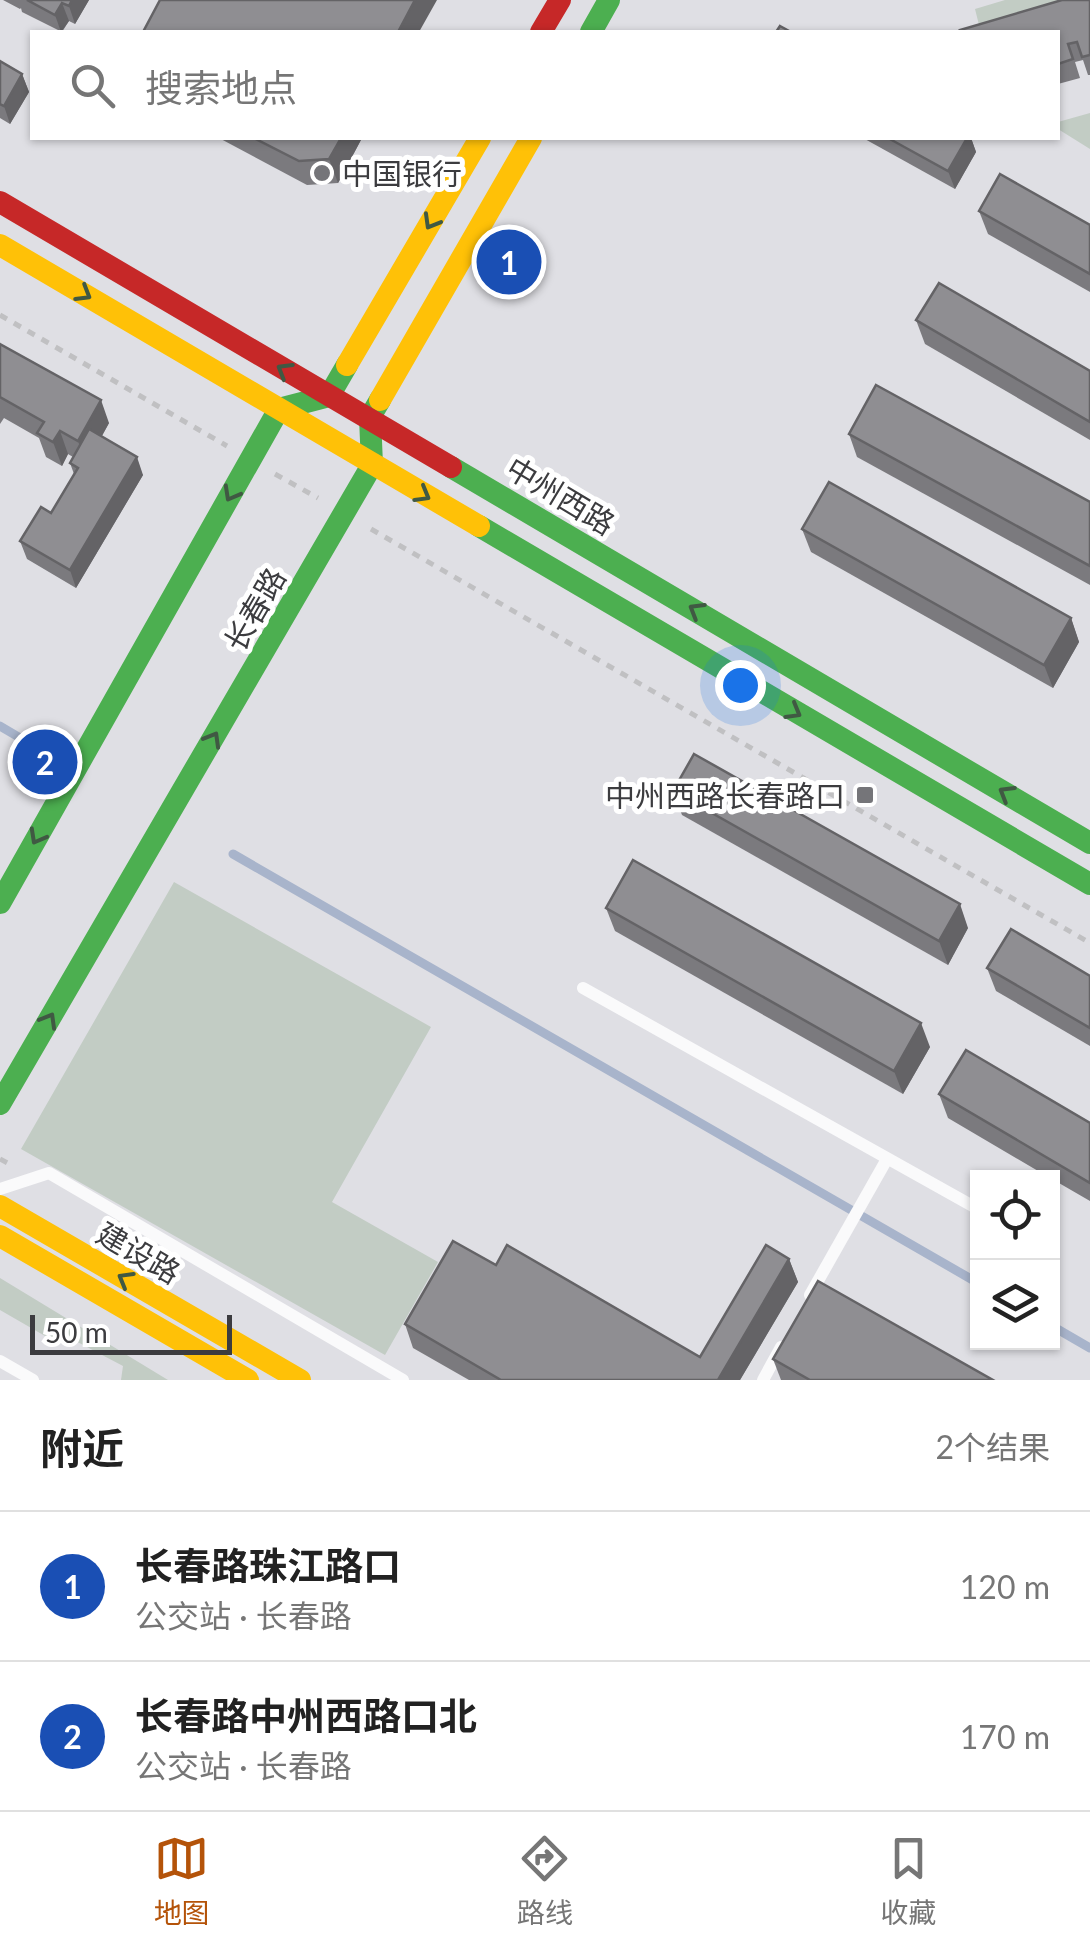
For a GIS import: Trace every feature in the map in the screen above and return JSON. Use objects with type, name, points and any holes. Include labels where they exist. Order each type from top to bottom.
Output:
[{"type":"main road","points":[[542,30],[560,0]]},
{"type":"main road","points":[[592,30],[609,0]]},
{"type":"main road","points":[[0,903],[279,409],[329,396],[479,140]]},
{"type":"main road","points":[[372,466],[370,417],[531,140]]},
{"type":"main road","name":"中州西路","points":[[0,202],[1090,842]]},
{"type":"main road","points":[[0,245],[1090,884]]},
{"type":"main road","name":"长春路","points":[[0,1104],[372,466]]},
{"type":"main road","name":"建设路","points":[[0,1206],[300,1380]]},
{"type":"main road","name":"建设路","points":[[0,1236],[248,1380]]},
{"type":"lane","points":[[583,988],[970,1205]]},
{"type":"lane","points":[[807,1302],[887,1158]]},
{"type":"lane","points":[[0,1188],[50,1173],[382,1375],[403,1380]]},
{"type":"lane","points":[[763,1380],[789,1333]]},
{"type":"lane","points":[[0,1361],[33,1380]]},
{"type":"path","points":[[0,315],[1090,943]]},
{"type":"shaded area","points":[[1005,0],[1080,0],[980,29],[975,9]]},
{"type":"shaded area","points":[[1090,113],[1090,149],[1060,130],[1060,121]]},
{"type":"shaded area","points":[[174,882],[431,1027],[332,1202],[438,1262],[385,1355],[21,1149]]},
{"type":"shaded area","points":[[0,1278],[168,1380],[121,1380],[123,1366],[68,1337],[52,1340],[0,1310]]},
{"type":"building","points":[[27,0],[72,0],[69,6],[62,3],[55,15]]},
{"type":"building","points":[[160,0],[415,0],[399,30],[144,30]]},
{"type":"building","points":[[1062,0],[1090,0],[1090,55],[1082,57],[1077,42],[1068,44],[1073,59],[1060,63],[1060,30],[960,30]]},
{"type":"building","points":[[0,61],[22,74],[4,106],[0,104]]},
{"type":"building","points":[[258,140],[340,140],[329,159],[299,161]]},
{"type":"building","points":[[892,140],[966,140],[948,171]]},
{"type":"building","points":[[1000,174],[1090,225],[1090,274],[979,211]]},
{"type":"building","points":[[939,283],[1090,371],[1090,422],[916,320]]},
{"type":"building","points":[[0,344],[101,400],[78,441],[60,431],[53,442],[37,433],[44,422],[0,397]]},
{"type":"building","points":[[876,385],[1090,502],[1090,566],[849,434]]},
{"type":"building","points":[[89,429],[137,457],[70,570],[20,541],[41,507],[51,513],[78,468],[70,463]]},
{"type":"building","points":[[829,482],[1071,618],[1044,665],[802,529]]},
{"type":"building","points":[[694,754],[960,904],[939,941],[673,791]]},
{"type":"building","points":[[633,860],[921,1023],[894,1071],[606,908]]},
{"type":"building","points":[[1011,929],[1090,976],[1090,1028],[987,968]]},
{"type":"building","points":[[966,1050],[1090,1123],[1090,1183],[939,1094]]},
{"type":"building","points":[[453,1241],[496,1265],[507,1245],[700,1357],[766,1245],[789,1259],[718,1380],[501,1380],[405,1324]]},
{"type":"building","points":[[818,1281],[993,1380],[810,1380],[773,1359]]},
{"type":"waterway","points":[[0,726],[22,739]]},
{"type":"waterway","points":[[233,854],[970,1278]]},
{"type":"waterway","points":[[1060,1331],[1090,1348]]},
{"type":"traffic: fast","points":[[592,30],[609,0]]},
{"type":"traffic: fast","points":[[0,903],[279,409],[329,396],[347,365]]},
{"type":"traffic: fast","points":[[0,1104],[372,465],[370,417],[380,400]]},
{"type":"traffic: fast","points":[[451,467],[1090,843]]},
{"type":"traffic: fast","points":[[479,526],[1090,884]]},
{"type":"traffic: slow","points":[[347,365],[479,140]]},
{"type":"traffic: slow","points":[[380,400],[530,140]]},
{"type":"traffic: slow","points":[[0,245],[479,526]]},
{"type":"traffic: slow","points":[[0,1206],[300,1380]]},
{"type":"traffic: slow","points":[[0,1236],[248,1380]]},
{"type":"traffic: jam","points":[[542,30],[560,0]]},
{"type":"traffic: jam","points":[[0,202],[451,467]]},
{"type":"place","name":"中国银行","points":[[322,173]]},
{"type":"place","name":"长春路珠江路口","points":[[509,262]]},
{"type":"place","name":"长春路中州西路口北","points":[[45,762]]},
{"type":"place","name":"中州西路长春路口","points":[[865,795]]}]
